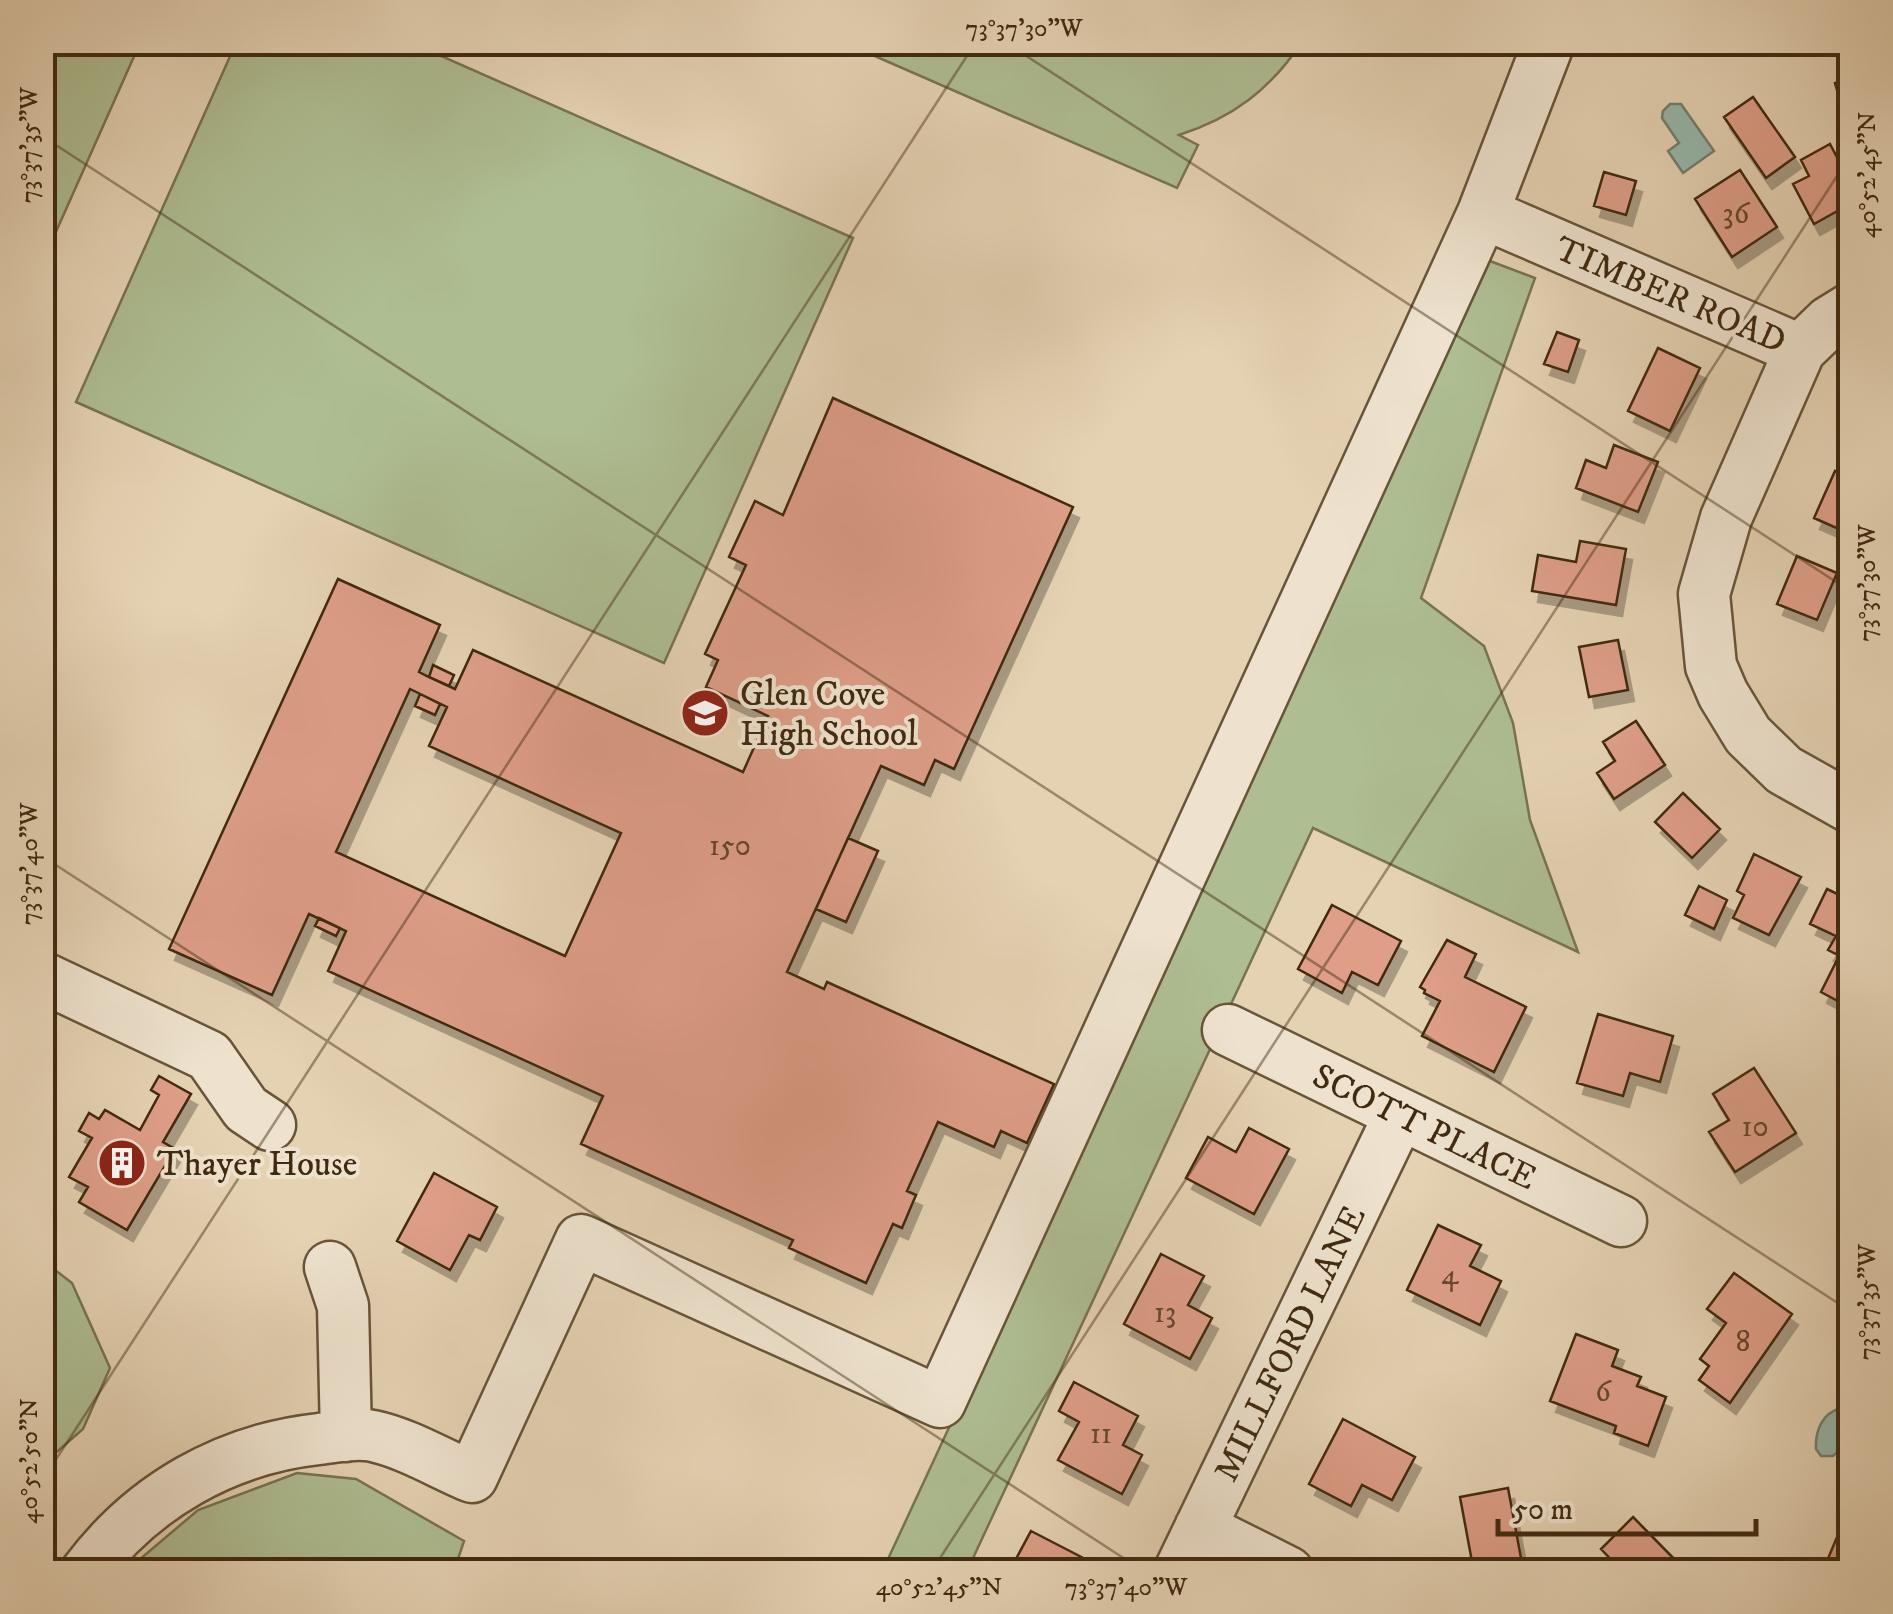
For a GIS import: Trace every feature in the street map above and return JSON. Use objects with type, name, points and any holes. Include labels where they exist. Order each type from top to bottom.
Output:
[{"type":"street","points":[[86,1572],[112,1539],[151,1505],[241,1454],[276,1445],[374,1436],[472,1477],[581,1240],[940,1402],[1484,213],[1548,42]]},
{"type":"street","name":"TIMBER ROAD","points":[[1484,213],[1800,350],[1829,322],[1850,309]]},
{"type":"street","points":[[1800,350],[1726,518],[1704,594],[1712,666],[1723,694],[1748,735],[1784,770],[1850,808]]},
{"type":"street","points":[[43,977],[209,1056],[246,1109],[270,1125]]},
{"type":"street","name":"SCOTT PLACE","points":[[1228,1030],[1621,1222]]},
{"type":"street","name":"MILLFORD LANE","points":[[1189,1550],[1400,1114]]},
{"type":"street","points":[[330,1267],[343,1306],[346,1436]]},
{"type":"street","points":[[1189,1550],[1288,1572]]},
{"type":"shaded area","points":[[42,43],[140,43],[43,261]]},
{"type":"shaded area","points":[[236,43],[412,43],[853,238],[664,663],[76,402]]},
{"type":"shaded area","points":[[845,43],[1301,43],[1276,75],[1248,100],[1216,120],[1179,135],[1198,145],[1177,188]]},
{"type":"shaded area","points":[[1670,104],[1681,104],[1714,151],[1683,173],[1668,151],[1679,143],[1662,118]]},
{"type":"shaded area","points":[[1490,261],[1535,278],[1421,598],[1484,646],[1513,723],[1530,820],[1578,952],[1313,828],[967,1571],[882,1572]]},
{"type":"shaded area","points":[[42,1260],[72,1283],[110,1368],[83,1429],[43,1464]]},
{"type":"shaded area","points":[[1841,1408],[1849,1411],[1850,1416],[1843,1442],[1833,1456],[1821,1456],[1816,1449],[1818,1429],[1824,1418]]},
{"type":"shaded area","points":[[297,1473],[356,1479],[464,1541],[454,1571],[126,1571],[198,1510]]},
{"type":"building","points":[[1850,78],[1850,116],[1845,118],[1835,83]]},
{"type":"building","points":[[1753,97],[1795,157],[1766,178],[1724,117]]},
{"type":"building","points":[[1830,144],[1850,182],[1850,204],[1814,224],[1793,184],[1809,176],[1801,160]]},
{"type":"building","points":[[1740,170],[1777,227],[1732,257],[1695,199]]},
{"type":"building","points":[[1604,172],[1636,181],[1626,215],[1594,206]]},
{"type":"building","points":[[1557,332],[1579,340],[1568,372],[1544,364]]},
{"type":"building","points":[[1658,348],[1700,368],[1670,431],[1628,411]]},
{"type":"building","points":[[833,398],[1073,507],[954,769],[935,760],[924,785],[881,766],[787,972],[824,989],[827,982],[1054,1084],[1027,1143],[1001,1131],[994,1147],[938,1122],[907,1191],[916,1195],[902,1228],[893,1224],[866,1283],[789,1248],[793,1240],[581,1144],[603,1096],[328,971],[346,931],[309,914],[272,995],[169,949],[338,579],[440,625],[419,672],[429,677],[455,689],[473,650],[743,772],[768,716],[706,687],[718,660],[705,654],[746,565],[729,557],[755,501],[783,515]],"holes":[[[410,689],[447,707],[429,746],[621,833],[565,956],[336,852]]]},
{"type":"building","points":[[1614,445],[1658,462],[1638,512],[1576,488],[1586,460],[1606,468]]},
{"type":"building","points":[[1835,471],[1850,478],[1850,534],[1814,518]]},
{"type":"building","points":[[1580,541],[1626,549],[1616,605],[1532,591],[1538,555],[1576,562]]},
{"type":"building","points":[[1797,556],[1837,573],[1817,620],[1777,604]]},
{"type":"building","points":[[1618,640],[1628,690],[1589,697],[1579,647]]},
{"type":"building","points":[[433,665],[454,675],[449,686],[429,677]]},
{"type":"building","points":[[420,694],[440,704],[435,715],[415,706]]},
{"type":"building","points":[[1636,721],[1665,765],[1614,799],[1597,773],[1615,761],[1603,742]]},
{"type":"building","points":[[1683,793],[1720,829],[1692,858],[1655,822]]},
{"type":"building","points":[[848,838],[878,851],[846,922],[816,909]]},
{"type":"building","points":[[1754,854],[1801,877],[1769,935],[1733,918],[1744,895],[1737,891]]},
{"type":"building","points":[[1699,886],[1727,900],[1714,929],[1685,915]]},
{"type":"building","points":[[1827,889],[1850,900],[1850,961],[1828,950],[1836,936],[1810,924]]},
{"type":"building","points":[[1332,905],[1401,941],[1378,985],[1352,972],[1342,993],[1298,969]]},
{"type":"building","points":[[319,918],[340,928],[336,936],[315,926]]},
{"type":"building","points":[[1447,940],[1476,954],[1465,977],[1526,1007],[1494,1072],[1422,1036],[1440,1001],[1420,987]]},
{"type":"building","points":[[1837,960],[1850,967],[1849,1007],[1821,992]]},
{"type":"building","points":[[1598,1014],[1673,1036],[1660,1082],[1630,1073],[1623,1096],[1577,1083]]},
{"type":"building","points":[[1754,1068],[1796,1133],[1735,1172],[1709,1132],[1729,1120],[1713,1094]]},
{"type":"building","name":"Thayer House","points":[[159,1076],[191,1094],[163,1142],[175,1149],[127,1230],[79,1202],[88,1187],[69,1177],[92,1138],[79,1131],[89,1113],[99,1119],[105,1110],[140,1130],[159,1095],[151,1090]]},
{"type":"building","points":[[1249,1128],[1289,1149],[1254,1214],[1186,1178],[1208,1137],[1236,1152]]},
{"type":"building","points":[[434,1173],[497,1207],[480,1240],[469,1235],[450,1270],[397,1241]]},
{"type":"building","points":[[1438,1225],[1481,1245],[1470,1266],[1501,1281],[1480,1325],[1407,1290]]},
{"type":"building","points":[[1161,1254],[1204,1276],[1188,1305],[1212,1318],[1190,1359],[1124,1324]]},
{"type":"building","points":[[1734,1273],[1792,1314],[1730,1403],[1699,1380],[1709,1366],[1700,1359],[1726,1323],[1707,1309]]},
{"type":"building","points":[[1576,1334],[1618,1350],[1612,1366],[1641,1377],[1637,1386],[1666,1397],[1648,1446],[1614,1433],[1616,1426],[1550,1401]]},
{"type":"building","points":[[1074,1382],[1138,1416],[1123,1445],[1142,1455],[1122,1494],[1058,1460],[1079,1422],[1059,1411]]},
{"type":"building","points":[[1343,1419],[1415,1457],[1392,1500],[1362,1485],[1351,1506],[1309,1484]]},
{"type":"building","points":[[1508,1488],[1521,1558],[1473,1567],[1460,1497]]},
{"type":"building","points":[[1850,1506],[1850,1570],[1827,1561]]},
{"type":"building","points":[[1633,1517],[1685,1572],[1619,1572],[1601,1549]]},
{"type":"building","points":[[1031,1531],[1091,1562],[1086,1572],[1009,1572]]},
{"type":"place","name":"Glen Cove High School","points":[[705,713]]},
{"type":"place","name":"Thayer House","points":[[122,1163]]}]
